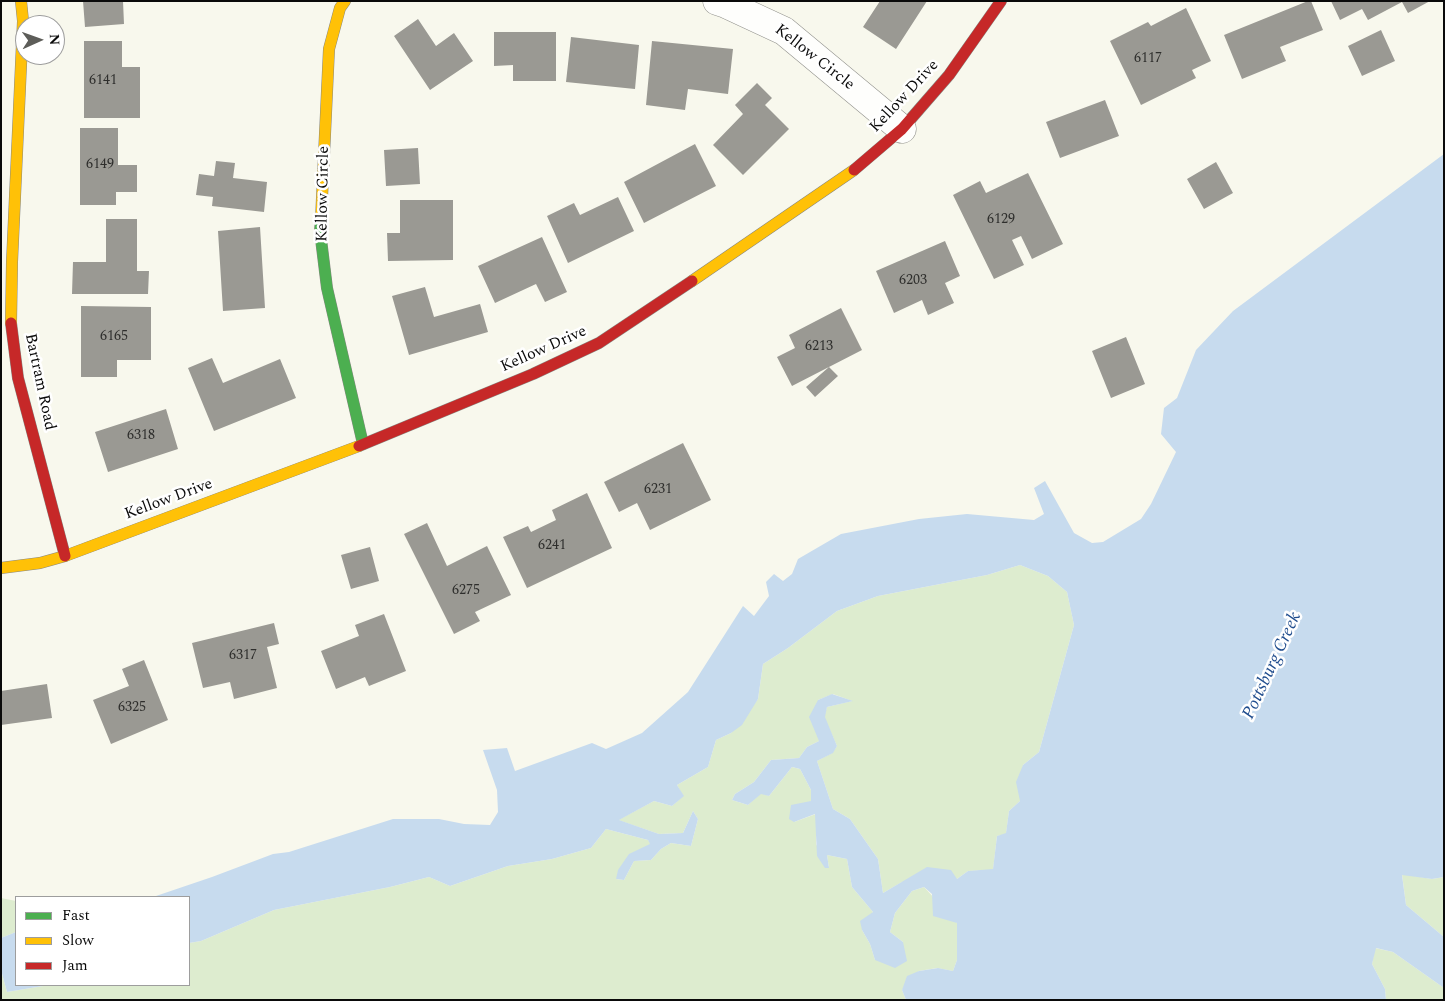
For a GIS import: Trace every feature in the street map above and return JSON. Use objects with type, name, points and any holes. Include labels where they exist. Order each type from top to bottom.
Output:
[{"type":"street","name":"Bartram Road","points":[[22,1],[23,20],[12,262],[11,326],[18,378],[65,556]]},
{"type":"street","name":"Kellow Circle","points":[[345,1],[340,8],[329,49],[320,232],[327,288],[363,444]]},
{"type":"street","name":"Kellow Circle","points":[[717,1],[784,31],[902,129]]},
{"type":"street","name":"Kellow Drive","points":[[1,568],[40,563],[65,556],[363,444],[533,374],[598,343],[850,174],[902,129],[949,75],[1001,1]]},
{"type":"green space","points":[[1020,565],[1048,576],[1067,592],[1074,625],[1039,752],[1023,765],[1020,801],[1009,811],[1006,834],[997,836],[993,870],[968,871],[957,879],[902,882],[883,893],[878,859],[850,819],[833,809],[817,761],[832,753],[837,746],[824,717],[827,707],[852,701],[833,694],[818,700],[819,741],[807,747],[799,758],[771,760],[754,782],[735,794],[732,800],[748,805],[761,793],[769,796],[792,767],[800,769],[811,790],[811,801],[794,822],[816,814],[816,844],[829,868],[827,855],[847,859],[852,887],[873,912],[862,930],[870,944],[875,960],[903,942],[890,932],[895,913],[912,891],[924,887],[957,923],[957,960],[953,971],[937,968],[919,971],[902,990],[906,1000],[1,1000],[1,970],[7,992],[43,986],[190,986],[190,943],[201,941],[274,910],[390,887],[429,877],[450,886],[508,866],[552,859],[591,848],[606,829],[648,840],[651,844],[634,861],[651,860],[661,849],[671,843],[691,846],[698,819],[693,811],[683,833],[659,834],[618,820],[654,801],[672,806],[683,796],[677,785],[708,767],[716,740],[731,733],[758,699],[763,664],[788,648],[837,611],[878,596],[987,575]],"holes":[[[634,861],[624,880],[616,879]]]},
{"type":"green space","points":[[1402,874],[1432,879],[1444,877],[1444,937],[1406,905]]},
{"type":"green space","points":[[1,898],[15,901],[15,932],[1,938]]},
{"type":"green space","points":[[1375,948],[1393,952],[1444,988],[1444,1000],[1386,1000],[1385,989],[1372,964]]},
{"type":"water","name":"Pottsburg Creek","points":[[1444,154],[1444,877],[1432,879],[1402,875],[1406,905],[1444,937],[1444,988],[1393,952],[1376,948],[1372,964],[1385,989],[1386,1000],[906,1000],[902,990],[907,976],[919,971],[938,968],[953,971],[957,960],[957,923],[933,916],[932,894],[924,887],[912,891],[895,913],[890,932],[903,942],[907,961],[895,968],[875,960],[860,921],[873,912],[852,887],[847,859],[827,855],[829,868],[825,868],[817,856],[815,814],[794,822],[789,819],[791,805],[811,801],[811,790],[800,769],[792,767],[769,796],[761,794],[748,805],[732,800],[735,794],[754,782],[771,760],[799,758],[807,747],[819,741],[809,717],[818,700],[832,694],[853,701],[827,707],[825,717],[837,746],[833,753],[817,761],[833,809],[850,819],[878,859],[883,893],[927,867],[951,870],[957,879],[968,871],[993,869],[997,836],[1006,833],[1009,811],[1020,801],[1016,782],[1023,765],[1039,752],[1074,625],[1067,592],[1048,576],[1020,565],[987,575],[878,596],[837,611],[788,648],[763,664],[758,699],[742,725],[716,740],[708,767],[677,785],[684,796],[672,806],[654,801],[619,820],[659,834],[683,833],[693,811],[698,819],[691,846],[671,843],[661,849],[651,860],[634,861],[624,880],[616,879],[618,870],[629,854],[650,844],[648,840],[606,829],[591,848],[552,859],[508,866],[450,886],[429,877],[390,887],[274,910],[201,941],[190,943],[190,896],[156,896],[273,854],[289,852],[393,819],[439,819],[464,824],[490,825],[498,812],[497,790],[483,750],[507,748],[515,771],[592,743],[606,749],[642,733],[688,692],[743,606],[754,616],[769,596],[766,582],[774,574],[783,581],[792,574],[798,559],[841,534],[919,519],[967,514],[1034,520],[1044,514],[1034,488],[1045,481],[1074,533],[1092,543],[1103,542],[1141,519],[1151,504],[1176,452],[1161,434],[1164,408],[1177,398],[1196,350],[1233,311]]},
{"type":"water","points":[[15,932],[15,986],[43,986],[7,992],[1,970],[1,938]]},
{"type":"building","points":[[83,1],[123,1],[124,24],[85,27]]},
{"type":"building","points":[[880,1],[927,1],[896,49],[863,27]]},
{"type":"building","points":[[1311,1],[1323,30],[1280,47],[1286,61],[1242,79],[1224,35]]},
{"type":"building","points":[[1331,1],[1430,1],[1408,13],[1402,2],[1368,20],[1362,9],[1340,20]]},
{"type":"building","points":[[1186,8],[1211,61],[1192,70],[1196,78],[1141,105],[1110,41],[1148,22],[1151,26]]},
{"type":"building","points":[[418,19],[436,46],[454,33],[473,61],[430,90],[394,36]]},
{"type":"building","points":[[1381,30],[1395,61],[1362,76],[1348,46]]},
{"type":"building","points":[[494,32],[556,32],[556,81],[513,81],[513,65],[494,66]]},
{"type":"building","points":[[571,37],[639,45],[635,89],[566,82]]},
{"type":"building","points":[[84,41],[122,41],[122,67],[140,67],[140,118],[84,118]]},
{"type":"building","points":[[652,41],[733,49],[728,94],[688,89],[685,110],[646,105]]},
{"type":"building","points":[[757,83],[772,98],[765,105],[789,129],[743,175],[713,145],[743,114],[735,105]]},
{"type":"building","points":[[1105,100],[1119,136],[1060,158],[1046,122]]},
{"type":"building","points":[[80,128],[118,128],[118,165],[137,165],[137,192],[116,192],[116,205],[80,205]]},
{"type":"building","points":[[695,144],[716,186],[644,223],[624,182]]},
{"type":"building","points":[[418,148],[420,184],[386,186],[384,150]]},
{"type":"building","points":[[216,161],[235,163],[233,178],[267,182],[264,212],[212,206],[213,197],[196,195],[199,174],[214,176]]},
{"type":"building","points":[[1216,162],[1233,193],[1204,209],[1187,179]]},
{"type":"building","points":[[1028,173],[1063,244],[1032,259],[1021,236],[1012,240],[1024,265],[994,279],[953,195],[980,181],[986,193]]},
{"type":"building","points":[[618,197],[634,231],[568,263],[547,216],[574,203],[580,215]]},
{"type":"building","points":[[400,200],[453,200],[453,260],[388,261],[387,233],[400,233]]},
{"type":"building","points":[[106,219],[137,219],[137,271],[149,271],[148,294],[72,294],[73,262],[106,262]]},
{"type":"building","points":[[260,227],[265,308],[223,311],[218,231]]},
{"type":"building","points":[[542,237],[567,292],[545,302],[536,284],[495,303],[478,266]]},
{"type":"building","points":[[945,241],[960,276],[945,283],[954,303],[928,315],[922,300],[894,313],[876,271]]},
{"type":"building","points":[[425,287],[434,317],[480,304],[488,332],[409,355],[392,296]]},
{"type":"building","points":[[81,306],[151,307],[151,360],[117,360],[117,377],[81,377]]},
{"type":"building","points":[[841,308],[862,350],[792,386],[777,357],[795,348],[789,335]]},
{"type":"building","points":[[1126,337],[1145,384],[1111,398],[1092,351]]},
{"type":"building","points":[[212,358],[223,383],[280,359],[296,398],[214,431],[188,368]]},
{"type":"building","points":[[829,367],[838,376],[815,397],[806,387]]},
{"type":"building","points":[[166,409],[178,449],[108,472],[95,432]]},
{"type":"building","points":[[683,443],[711,500],[650,530],[637,503],[619,512],[604,482]]},
{"type":"building","points":[[587,493],[612,548],[527,588],[503,537],[528,526],[531,532],[556,520],[552,510]]},
{"type":"building","points":[[427,523],[447,566],[487,546],[511,595],[475,612],[480,621],[454,634],[404,534]]},
{"type":"building","points":[[370,547],[379,581],[351,589],[341,555]]},
{"type":"building","points":[[384,614],[406,671],[369,686],[365,677],[336,689],[321,651],[359,636],[355,625]]},
{"type":"building","points":[[274,623],[279,644],[267,647],[277,688],[234,699],[230,682],[203,688],[192,643]]},
{"type":"building","points":[[144,660],[168,720],[111,744],[93,700],[129,686],[122,669]]},
{"type":"building","points":[[47,684],[52,718],[1,725],[1,691]]},
{"type":"traffic: fast","points":[[321,219],[320,231],[327,288],[363,444]]},
{"type":"traffic: slow","points":[[11,323],[23,21],[21,1]]},
{"type":"traffic: slow","points":[[321,219],[329,49],[340,8],[345,1]]},
{"type":"traffic: slow","points":[[692,281],[854,170]]},
{"type":"traffic: slow","points":[[1,568],[40,563],[65,556],[359,446]]},
{"type":"traffic: jam","points":[[854,170],[902,129],[949,75],[1001,1]]},
{"type":"traffic: jam","points":[[359,446],[533,374],[599,343],[692,281]]},
{"type":"traffic: jam","points":[[11,323],[18,378],[65,556]]}]
